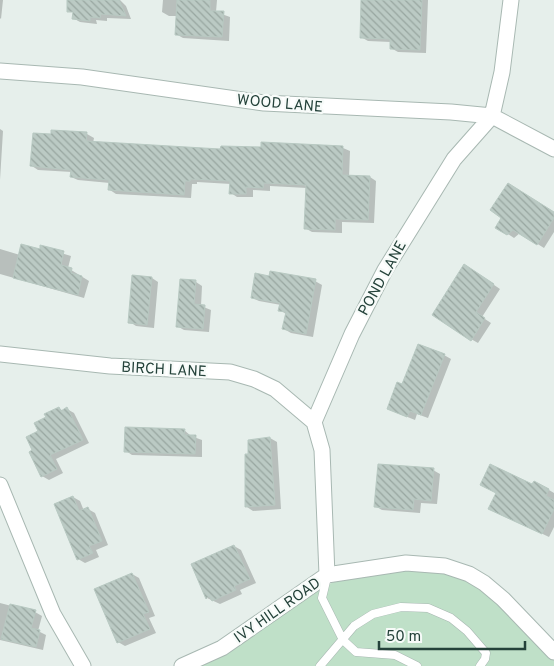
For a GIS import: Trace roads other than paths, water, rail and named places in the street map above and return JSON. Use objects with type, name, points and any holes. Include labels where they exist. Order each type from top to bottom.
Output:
[{"type":"street","name":"POND LANE","points":[[314,422],[352,334],[385,270],[454,159],[492,116],[502,72],[511,0]]},
{"type":"street","name":"WOOD LANE","points":[[0,71],[82,77],[264,104],[451,112],[492,116],[554,149]]},
{"type":"street","name":"BIRCH LANE","points":[[0,354],[110,366],[230,372],[254,379],[275,389],[314,422]]},
{"type":"street","points":[[314,422],[322,450],[327,575]]},
{"type":"street","points":[[0,485],[53,614],[83,666]]},
{"type":"street","name":"IVY HILL ROAD","points":[[182,666],[222,648],[327,575],[406,563],[446,566],[469,574],[503,599],[554,652]]},
{"type":"lane","points":[[327,575],[322,598],[343,640],[356,652],[395,655],[417,666]]},
{"type":"lane","points":[[320,666],[354,626],[373,614],[401,607],[428,608],[451,618],[467,631],[486,653],[485,659],[480,666]]}]
